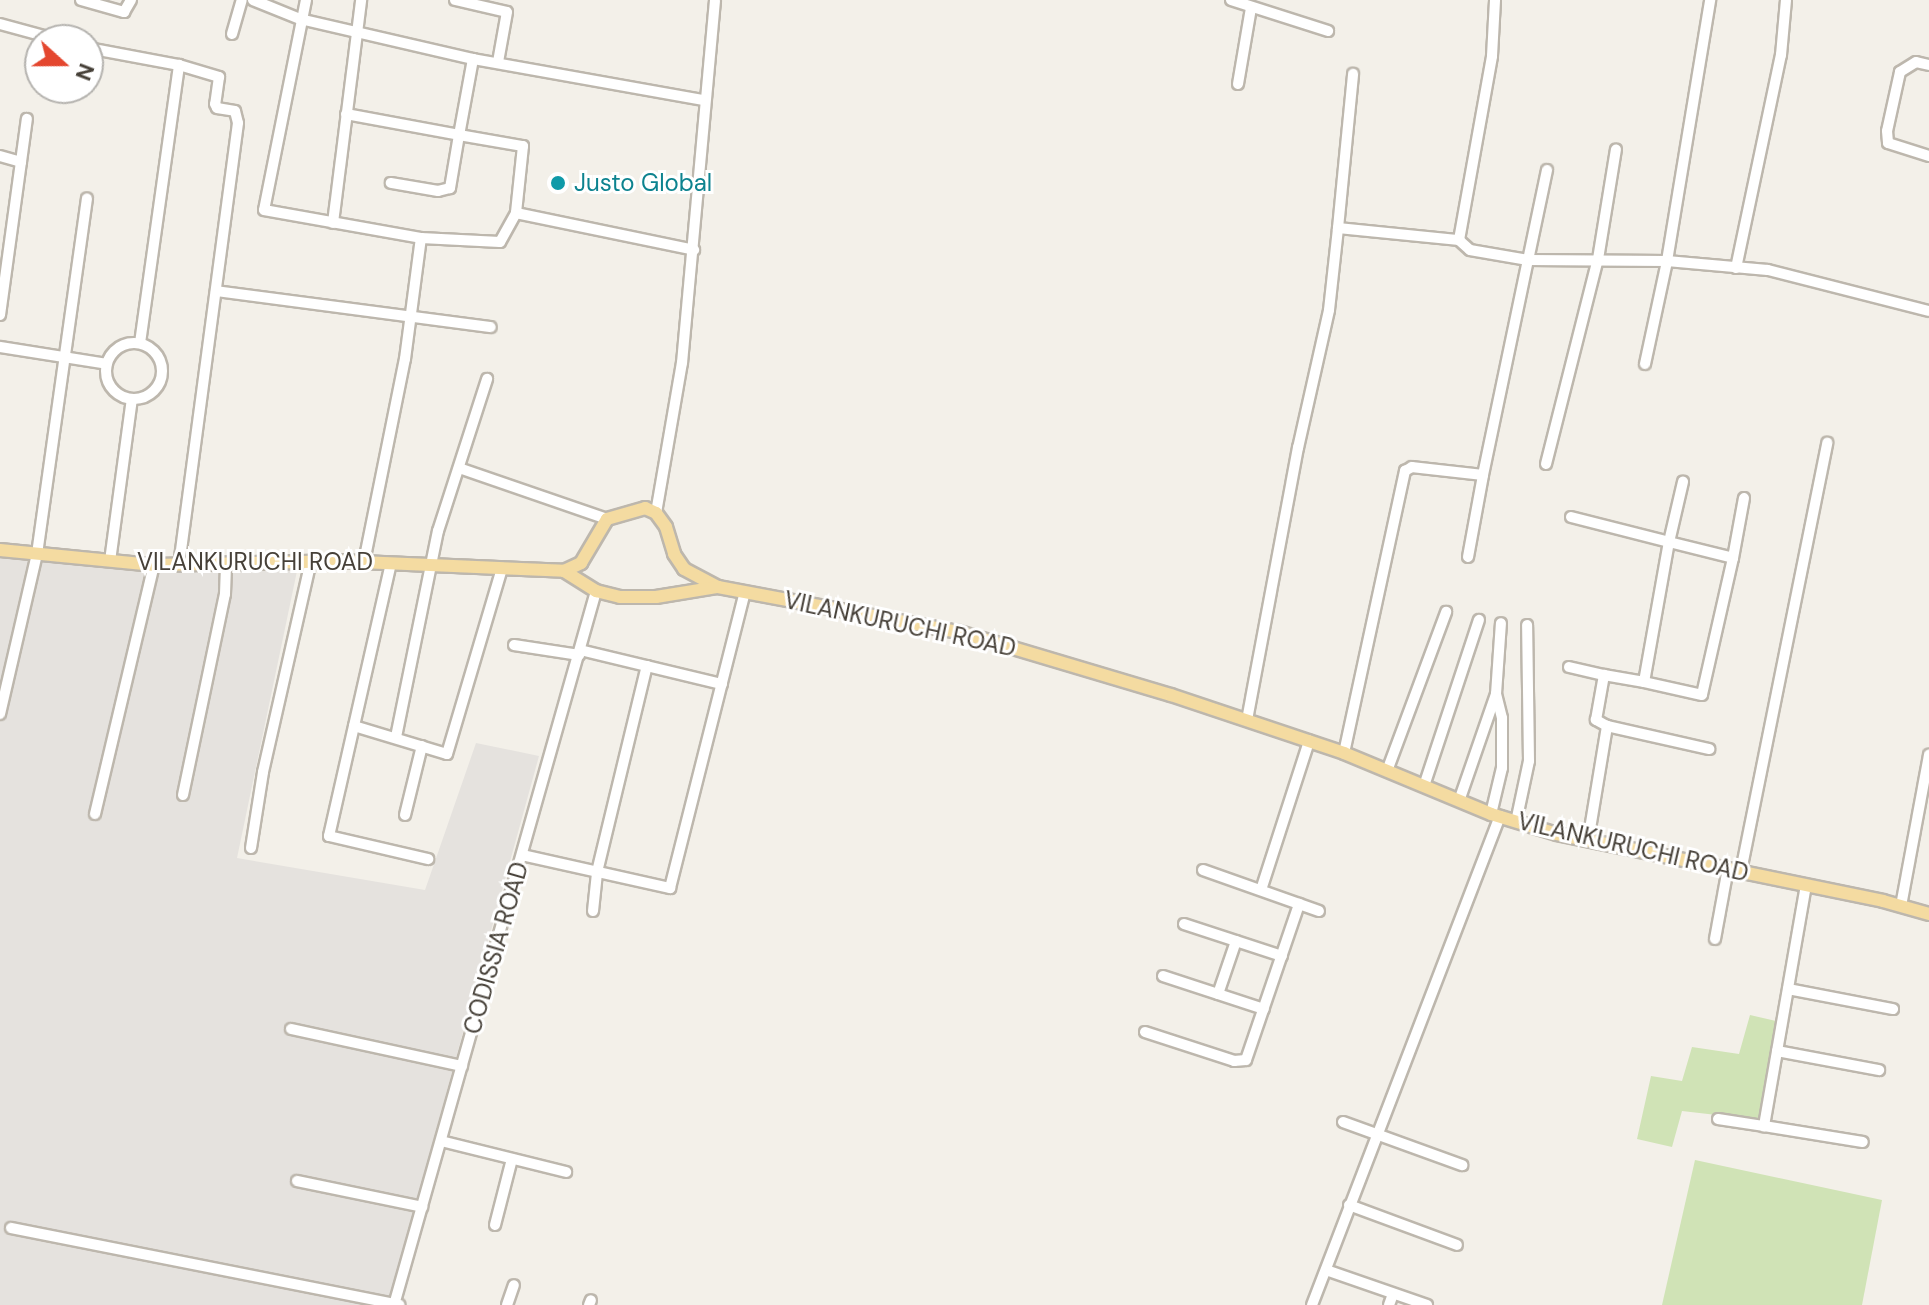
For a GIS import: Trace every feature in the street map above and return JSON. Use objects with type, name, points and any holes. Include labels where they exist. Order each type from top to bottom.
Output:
[{"type":"main road","points":[[564,571],[581,563],[607,519],[645,508],[656,513]]},
{"type":"main road","name":"VILANKURUCHI ROAD","points":[[656,513],[684,569],[718,587],[959,632],[1309,741],[1516,822],[1588,841],[1806,885],[1929,914]]},
{"type":"main road","name":"VILANKURUCHI ROAD","points":[[0,550],[154,565],[311,561],[564,571]]},
{"type":"main road","points":[[564,571],[596,591],[620,597],[656,597],[718,587]]},
{"type":"street","points":[[81,0],[124,12],[131,0]]},
{"type":"street","points":[[232,34],[242,0]]},
{"type":"street","points":[[253,0],[300,19],[473,59],[704,100]]},
{"type":"street","points":[[306,0],[264,210],[421,238],[500,242],[516,213],[523,146],[346,114]]},
{"type":"street","points":[[333,223],[361,0]]},
{"type":"street","points":[[455,0],[507,12],[498,62]]},
{"type":"street","points":[[656,513],[682,363],[715,0]]},
{"type":"street","points":[[1231,0],[1328,31]]},
{"type":"street","points":[[1459,240],[1492,56],[1495,0]]},
{"type":"street","points":[[1645,364],[1667,261],[1710,0]]},
{"type":"street","points":[[1736,268],[1781,55],[1786,0]]},
{"type":"street","points":[[1238,84],[1251,8]]},
{"type":"street","points":[[0,24],[24,31]]},
{"type":"street","points":[[104,51],[179,65],[219,77],[215,104],[238,115],[179,565]]},
{"type":"street","points":[[391,183],[438,191],[450,188],[473,59]]},
{"type":"street","points":[[1929,65],[1916,62],[1900,72],[1887,131],[1888,143],[1929,156]]},
{"type":"street","points":[[140,343],[179,65]]},
{"type":"street","points":[[1247,720],[1298,448],[1329,310],[1353,74]]},
{"type":"street","points":[[0,315],[27,119]]},
{"type":"street","points":[[1546,464],[1598,259],[1616,149]]},
{"type":"street","points":[[0,156],[21,162]]},
{"type":"street","points":[[1468,557],[1547,170]]},
{"type":"street","points":[[0,714],[37,554],[87,198]]},
{"type":"street","points":[[516,213],[694,250]]},
{"type":"street","points":[[1338,228],[1459,240],[1470,250],[1528,260],[1667,261],[1768,270],[1929,311]]},
{"type":"street","points":[[364,562],[411,317],[421,238]]},
{"type":"street","points":[[216,291],[491,327]]},
{"type":"street","points":[[140,343],[156,353],[162,370],[156,388],[150,394],[132,399],[122,396],[109,383],[107,364],[123,345],[140,343]]},
{"type":"street","points":[[0,347],[107,364]]},
{"type":"street","points":[[396,737],[430,566],[487,379]]},
{"type":"street","points":[[110,561],[132,399]]},
{"type":"street","points":[[1715,939],[1735,870],[1827,443]]},
{"type":"street","points":[[1344,753],[1405,471],[1412,467],[1483,475]]},
{"type":"street","points":[[459,468],[607,519]]},
{"type":"street","points":[[1644,682],[1683,482]]},
{"type":"street","points":[[1569,667],[1702,695],[1744,498]]},
{"type":"street","points":[[1571,517],[1733,558]]},
{"type":"street","points":[[251,848],[263,772],[311,561]]},
{"type":"street","points":[[183,795],[225,594],[226,563]]},
{"type":"street","points":[[391,563],[329,836],[428,859]]},
{"type":"street","points":[[95,814],[154,565]]},
{"type":"street","points":[[354,726],[447,754],[451,749],[502,568]]},
{"type":"street","name":"CODISSIA ROAD","points":[[396,1305],[596,591]]},
{"type":"street","points":[[522,855],[670,888],[745,592]]},
{"type":"street","points":[[1387,771],[1446,612]]},
{"type":"street","points":[[1424,786],[1479,620]]},
{"type":"street","points":[[1459,801],[1496,694],[1501,623]]},
{"type":"street","points":[[1516,822],[1529,761],[1527,625]]},
{"type":"street","points":[[514,645],[580,653],[722,684]]},
{"type":"street","points":[[593,911],[597,872],[647,666]]},
{"type":"street","points":[[1604,675],[1596,720],[1607,726],[1709,749]]},
{"type":"street","points":[[1312,1305],[1496,815],[1502,768],[1502,718],[1496,694]]},
{"type":"street","points":[[1588,841],[1607,726]]},
{"type":"street","points":[[1261,890],[1309,741]]},
{"type":"street","points":[[405,815],[422,746]]},
{"type":"street","points":[[1901,906],[1929,755]]},
{"type":"street","points":[[1203,870],[1319,911]]},
{"type":"street","points":[[1764,1126],[1806,885]]},
{"type":"street","points":[[1145,1032],[1241,1063],[1249,1055],[1299,904]]},
{"type":"street","points":[[1184,924],[1282,956]]},
{"type":"street","points":[[1218,994],[1236,941]]},
{"type":"street","points":[[1163,976],[1264,1009]]},
{"type":"street","points":[[1788,989],[1893,1009]]},
{"type":"street","points":[[291,1029],[462,1066]]},
{"type":"street","points":[[1777,1051],[1879,1070]]},
{"type":"street","points":[[1718,1119],[1863,1142]]},
{"type":"street","points":[[1343,1122],[1462,1165]]},
{"type":"street","points":[[441,1141],[566,1172]]},
{"type":"street","points":[[495,1225],[512,1159]]},
{"type":"street","points":[[297,1181],[422,1207]]},
{"type":"street","points":[[1349,1205],[1457,1245]]},
{"type":"street","points":[[11,1228],[396,1305]]},
{"type":"street","points":[[1326,1270],[1427,1305]]},
{"type":"street","points":[[507,1305],[514,1285]]},
{"type":"street","points":[[1389,1305],[1393,1294]]},
{"type":"shaded area","points":[[0,555],[137,570],[297,571],[237,858],[425,890],[476,743],[539,756],[388,1305],[0,1305]]},
{"type":"green space","points":[[1750,1015],[1776,1021],[1760,1120],[1682,1111],[1672,1147],[1637,1139],[1651,1076],[1682,1081],[1692,1047],[1739,1054]]},
{"type":"green space","points":[[1695,1160],[1882,1200],[1862,1305],[1662,1305]]},
{"type":"place","name":"Justo Global","points":[[558,183]]}]
